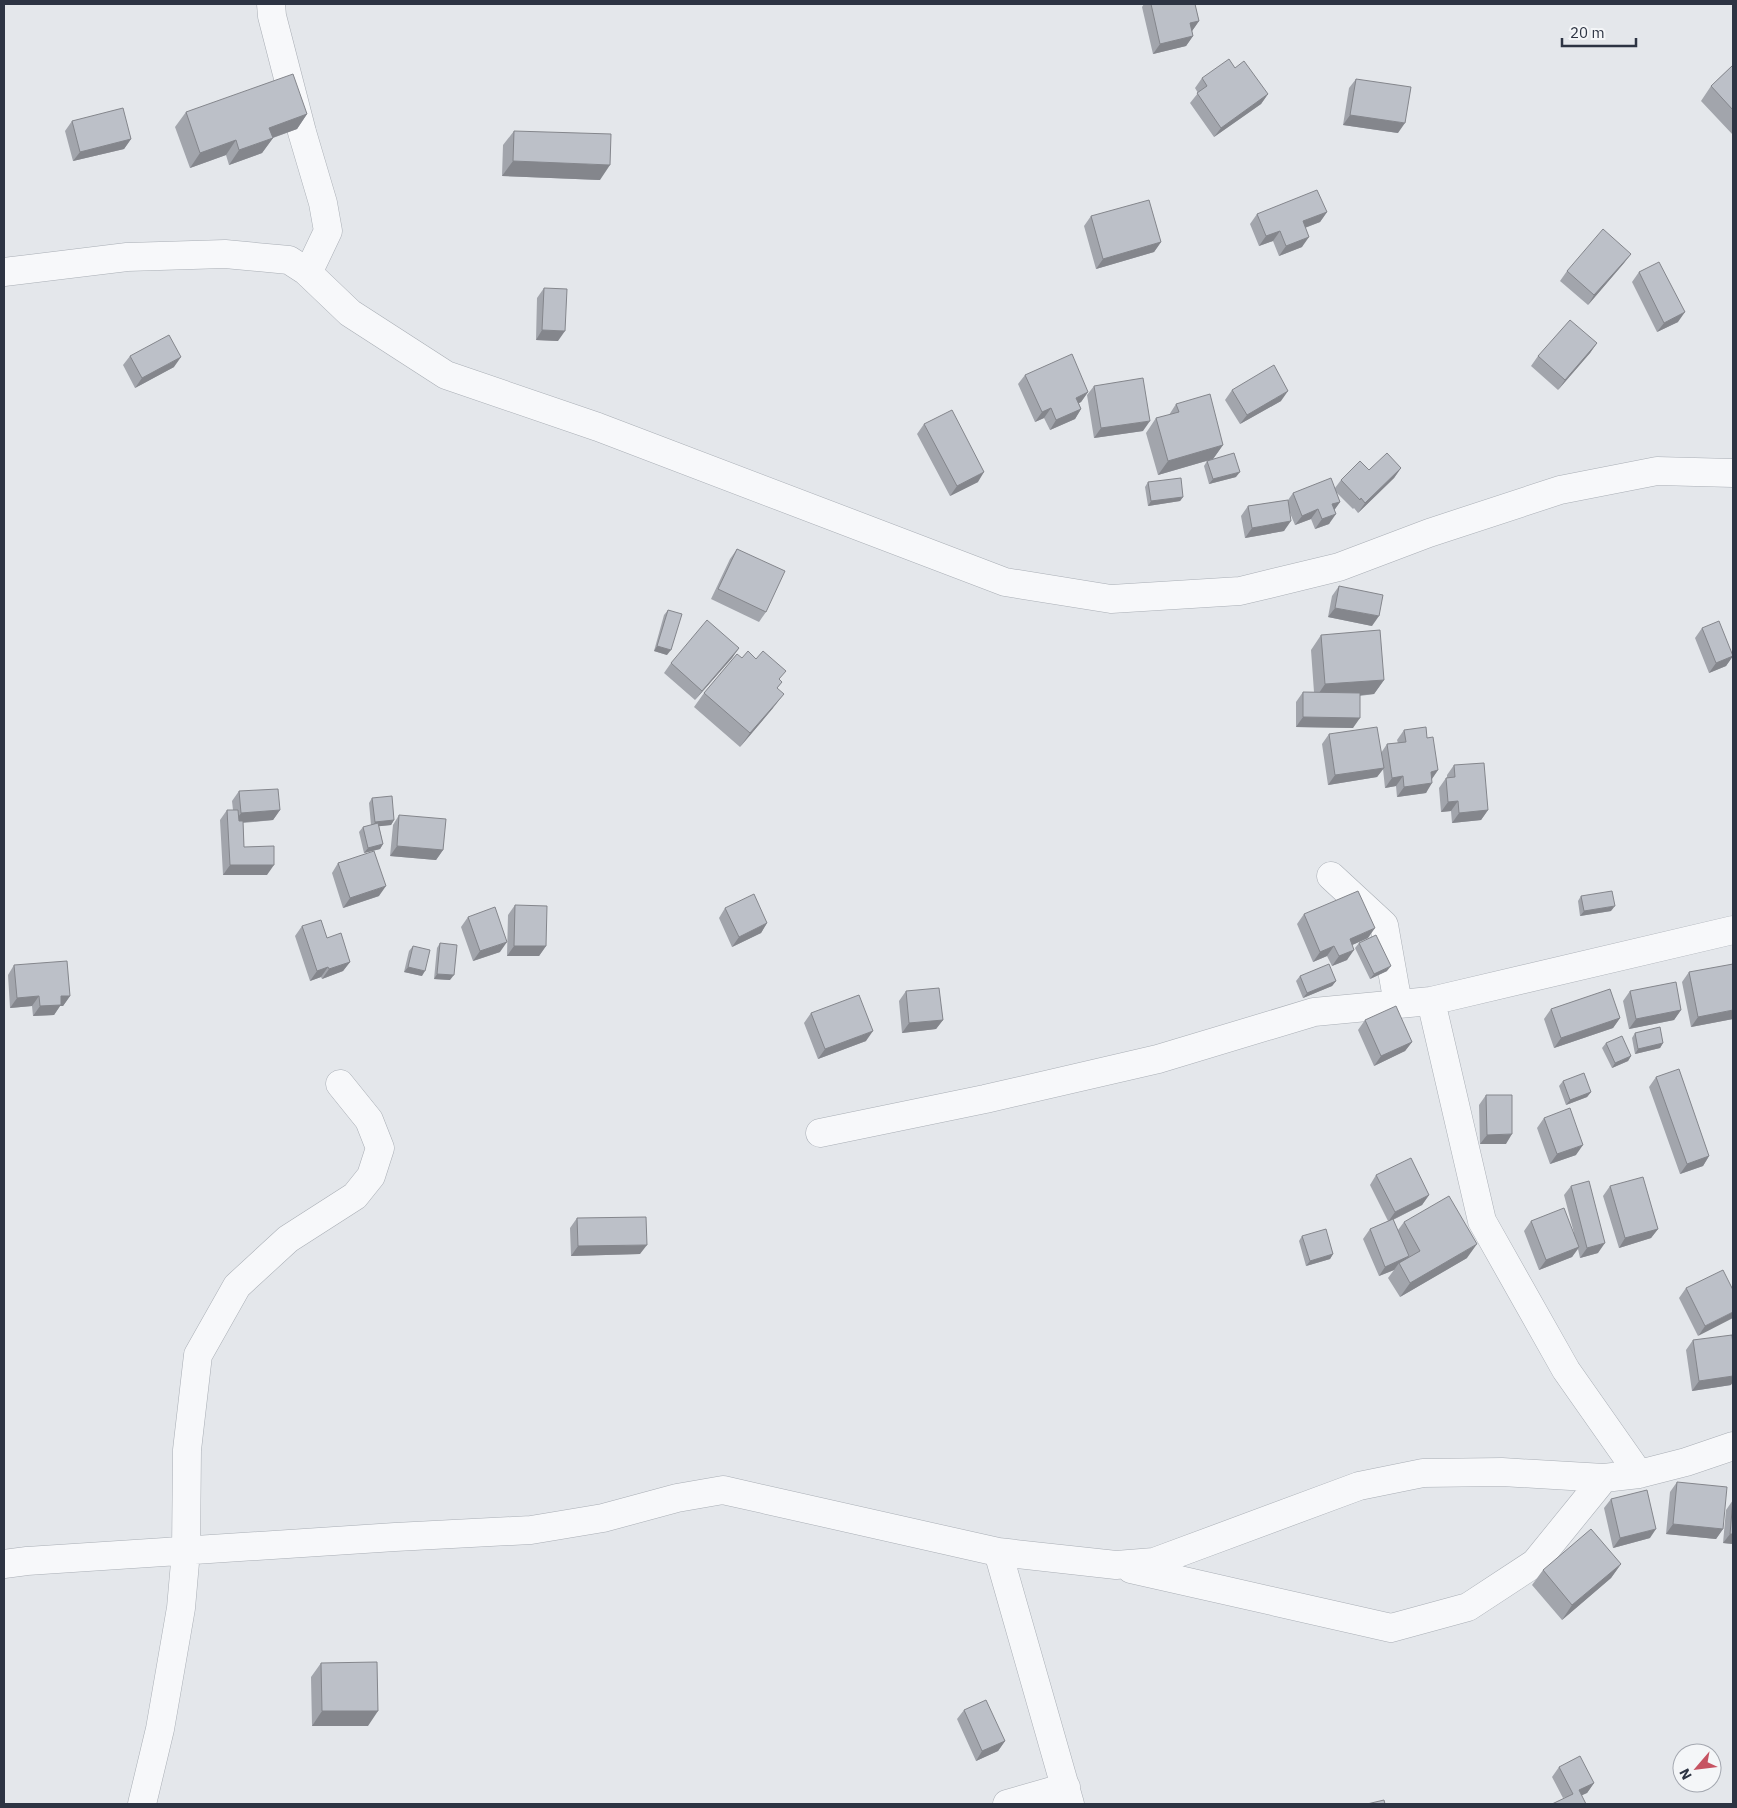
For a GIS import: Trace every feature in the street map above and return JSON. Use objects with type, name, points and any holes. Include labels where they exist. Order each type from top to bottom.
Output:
[{"type":"street","points":[[271,4],[272,16],[302,132],[323,203],[328,232],[308,273]]},
{"type":"street","points":[[4,272],[126,257],[225,254],[288,260],[308,273],[350,313],[446,375],[598,427],[1005,582],[1111,599],[1240,591],[1339,567],[1428,533],[1560,490],[1658,471],[1733,473]]},
{"type":"street","points":[[1331,876],[1384,925],[1398,1004]]},
{"type":"street","points":[[820,1133],[985,1099],[1158,1059],[1314,1012],[1431,1000],[1733,930]]},
{"type":"street","points":[[1431,1000],[1482,1221],[1566,1370],[1639,1474]]},
{"type":"street","points":[[142,1804],[160,1729],[180,1618],[186,1551],[187,1450],[198,1355],[237,1286],[288,1239],[355,1196],[371,1176],[380,1148],[369,1120],[340,1084]]},
{"type":"street","points":[[1116,1565],[1154,1562],[1359,1486],[1423,1473],[1502,1472],[1604,1478],[1639,1474],[1686,1462],[1733,1446]]},
{"type":"street","points":[[4,1564],[27,1561],[531,1530],[603,1518],[677,1498],[723,1490],[998,1552],[1116,1565],[1235,1594],[1390,1628],[1468,1607],[1535,1563],[1604,1478]]},
{"type":"street","points":[[998,1552],[1068,1796],[1007,1804]]},
{"type":"building","points":[[1151,4],[1195,4],[1199,21],[1190,23],[1193,36],[1160,44]]},
{"type":"building","points":[[1229,59],[1235,68],[1244,61],[1268,94],[1221,128],[1197,93],[1207,86],[1202,78]]},
{"type":"building","points":[[1733,65],[1733,110],[1711,86]]},
{"type":"building","points":[[293,74],[307,114],[269,128],[273,138],[239,150],[236,140],[200,153],[186,112]]},
{"type":"building","points":[[1356,79],[1411,87],[1405,123],[1350,115]]},
{"type":"building","points":[[123,108],[131,139],[80,152],[72,121]]},
{"type":"building","points":[[514,131],[611,134],[610,165],[513,161]]},
{"type":"building","points":[[1317,190],[1327,212],[1303,221],[1309,237],[1286,246],[1280,231],[1266,236],[1257,214]]},
{"type":"building","points":[[1149,200],[1161,242],[1103,259],[1091,216]]},
{"type":"building","points":[[1603,229],[1631,254],[1594,295],[1567,271]]},
{"type":"building","points":[[1659,262],[1685,312],[1664,323],[1639,272]]},
{"type":"building","points":[[544,288],[567,289],[565,331],[542,330]]},
{"type":"building","points":[[1570,320],[1597,343],[1565,380],[1538,356]]},
{"type":"building","points":[[169,335],[181,357],[142,378],[130,356]]},
{"type":"building","points":[[1072,354],[1088,392],[1076,398],[1081,409],[1056,420],[1051,408],[1042,412],[1025,375]]},
{"type":"building","points":[[1274,365],[1288,391],[1247,415],[1232,390]]},
{"type":"building","points":[[1143,378],[1150,421],[1101,428],[1094,386]]},
{"type":"building","points":[[1210,394],[1223,445],[1168,461],[1156,418],[1179,412],[1176,404]]},
{"type":"building","points":[[952,410],[984,472],[957,486],[924,424]]},
{"type":"building","points":[[1234,453],[1240,472],[1213,479],[1207,461]]},
{"type":"building","points":[[1387,453],[1401,468],[1365,503],[1341,480],[1360,461],[1369,470]]},
{"type":"building","points":[[1181,478],[1183,497],[1151,501],[1148,482]]},
{"type":"building","points":[[1331,478],[1340,502],[1332,504],[1336,514],[1322,519],[1318,509],[1302,516],[1293,493]]},
{"type":"building","points":[[1288,500],[1291,521],[1252,528],[1248,506]]},
{"type":"building","points":[[737,549],[785,571],[766,612],[718,589]]},
{"type":"building","points":[[1339,586],[1383,595],[1379,616],[1335,608]]},
{"type":"building","points":[[668,610],[682,614],[671,650],[657,646]]},
{"type":"building","points":[[707,620],[739,648],[702,691],[671,663]]},
{"type":"building","points":[[1719,621],[1733,656],[1716,663],[1702,628]]},
{"type":"building","points":[[1380,630],[1384,680],[1325,684],[1321,635]]},
{"type":"building","points":[[748,651],[756,659],[763,651],[786,671],[779,679],[782,682],[777,688],[784,694],[750,733],[704,693],[737,654],[742,658]]},
{"type":"building","points":[[1303,692],[1360,693],[1360,718],[1303,717]]},
{"type":"building","points":[[1377,727],[1384,768],[1335,775],[1329,734]]},
{"type":"building","points":[[1426,727],[1427,738],[1433,737],[1438,770],[1431,772],[1432,783],[1404,787],[1403,776],[1392,778],[1387,744],[1406,742],[1404,730]]},
{"type":"building","points":[[1484,763],[1488,810],[1459,813],[1458,801],[1448,802],[1446,778],[1455,777],[1454,765]]},
{"type":"building","points":[[278,789],[280,810],[241,813],[239,791]]},
{"type":"building","points":[[392,796],[394,820],[375,822],[372,798]]},
{"type":"building","points":[[227,810],[238,810],[239,821],[243,821],[244,847],[274,846],[274,865],[230,865]]},
{"type":"building","points":[[399,815],[446,819],[443,850],[397,846]]},
{"type":"building","points":[[378,823],[383,844],[368,848],[363,827]]},
{"type":"building","points":[[374,851],[386,886],[350,898],[338,863]]},
{"type":"building","points":[[1358,891],[1375,928],[1350,939],[1354,950],[1339,956],[1334,946],[1320,952],[1304,914]]},
{"type":"building","points":[[1612,891],[1615,906],[1584,911],[1581,896]]},
{"type":"building","points":[[754,894],[767,923],[739,937],[725,908]]},
{"type":"building","points":[[515,905],[547,906],[546,946],[514,946]]},
{"type":"building","points":[[495,907],[507,942],[480,951],[468,917]]},
{"type":"building","points":[[321,920],[327,938],[341,933],[350,962],[317,971],[302,926]]},
{"type":"building","points":[[1376,935],[1391,966],[1374,974],[1359,943]]},
{"type":"building","points":[[440,943],[457,945],[454,975],[437,974]]},
{"type":"building","points":[[413,946],[430,950],[425,971],[408,967]]},
{"type":"building","points":[[67,961],[70,996],[61,996],[61,1005],[40,1006],[39,996],[17,998],[14,965]]},
{"type":"building","points":[[1329,964],[1336,981],[1307,993],[1300,976]]},
{"type":"building","points":[[1733,964],[1733,1010],[1698,1017],[1689,972]]},
{"type":"building","points":[[1676,982],[1681,1010],[1636,1019],[1630,991]]},
{"type":"building","points":[[939,988],[943,1020],[909,1023],[906,991]]},
{"type":"building","points":[[1610,989],[1620,1018],[1561,1038],[1551,1009]]},
{"type":"building","points":[[859,995],[873,1031],[825,1049],[811,1013]]},
{"type":"building","points":[[1396,1006],[1412,1042],[1381,1056],[1365,1020]]},
{"type":"building","points":[[1660,1027],[1663,1043],[1638,1049],[1635,1033]]},
{"type":"building","points":[[1622,1036],[1631,1056],[1615,1063],[1606,1043]]},
{"type":"building","points":[[1679,1069],[1709,1156],[1687,1164],[1656,1077]]},
{"type":"building","points":[[1584,1073],[1591,1092],[1570,1100],[1563,1081]]},
{"type":"building","points":[[1486,1095],[1512,1095],[1512,1134],[1487,1135]]},
{"type":"building","points":[[1570,1108],[1583,1145],[1557,1154],[1544,1118]]},
{"type":"building","points":[[1411,1158],[1429,1195],[1395,1212],[1376,1175]]},
{"type":"building","points":[[1643,1177],[1658,1229],[1625,1238],[1610,1186]]},
{"type":"building","points":[[1589,1181],[1605,1243],[1587,1248],[1571,1186]]},
{"type":"building","points":[[1449,1196],[1477,1244],[1410,1283],[1399,1263],[1420,1251],[1404,1222]]},
{"type":"building","points":[[1564,1208],[1579,1247],[1546,1260],[1531,1221]]},
{"type":"building","points":[[646,1217],[647,1245],[578,1246],[577,1218]]},
{"type":"building","points":[[1393,1219],[1409,1256],[1385,1267],[1370,1229]]},
{"type":"building","points":[[1326,1229],[1333,1254],[1310,1261],[1302,1236]]},
{"type":"building","points":[[1723,1270],[1733,1290],[1733,1312],[1705,1326],[1686,1288]]},
{"type":"building","points":[[1732,1335],[1733,1376],[1699,1381],[1693,1340]]},
{"type":"building","points":[[1677,1482],[1727,1487],[1723,1529],[1673,1524]]},
{"type":"building","points":[[1647,1490],[1656,1529],[1620,1538],[1611,1499]]},
{"type":"building","points":[[1733,1500],[1733,1534],[1730,1534]]},
{"type":"building","points":[[1591,1529],[1621,1564],[1572,1605],[1543,1570]]},
{"type":"building","points":[[377,1662],[378,1711],[322,1711],[321,1663]]},
{"type":"building","points":[[986,1700],[1005,1741],[982,1751],[964,1710]]},
{"type":"building","points":[[1580,1756],[1594,1783],[1579,1790],[1586,1804],[1552,1804],[1573,1794],[1559,1767]]},
{"type":"building","points":[[1384,1800],[1385,1804],[1367,1804]]}]
